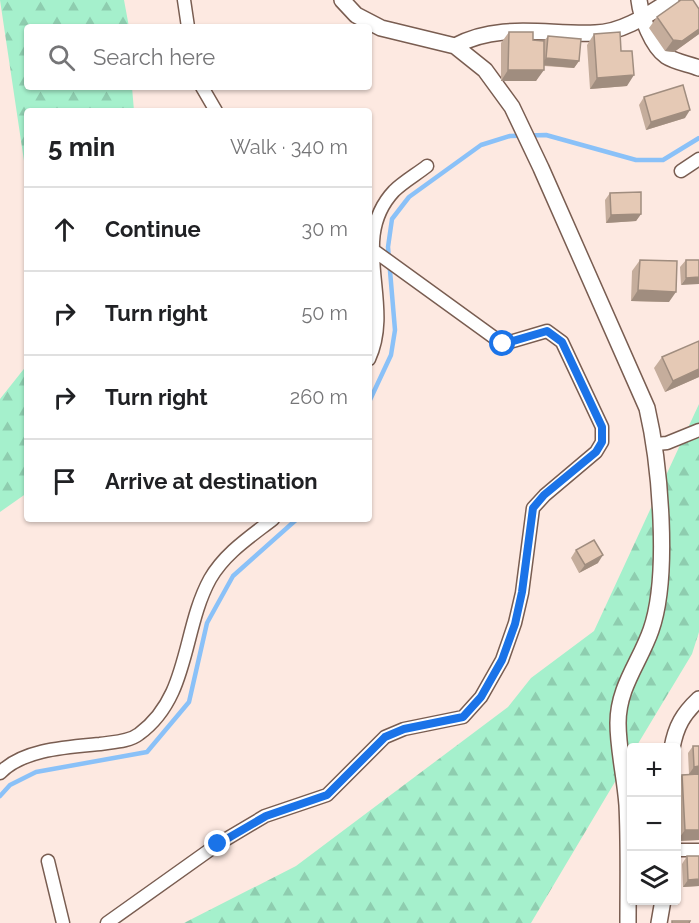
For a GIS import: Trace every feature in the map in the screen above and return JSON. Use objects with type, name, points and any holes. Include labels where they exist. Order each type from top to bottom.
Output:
[{"type":"street","points":[[184,0],[188,24]]},
{"type":"street","points":[[342,0],[356,15],[381,28],[454,46],[485,69],[512,107],[631,367],[647,408],[656,444],[661,545],[657,603],[651,630],[622,693],[618,723],[627,804],[628,923]]},
{"type":"street","points":[[639,0],[643,19],[660,51],[669,58],[699,68]]},
{"type":"street","points":[[454,46],[474,36],[505,31],[598,34],[643,19],[671,0]]},
{"type":"street","points":[[204,90],[214,108]]},
{"type":"street","points":[[681,171],[699,159]]},
{"type":"street","points":[[372,350],[379,330],[373,250],[374,226],[381,208],[395,190],[427,166]]},
{"type":"street","points":[[107,923],[218,844],[266,816],[327,795],[385,737],[404,729],[463,717],[481,697],[502,660],[515,624],[522,592],[533,508],[544,495],[596,452],[602,442],[602,427],[562,342],[547,331],[503,344],[373,250]]},
{"type":"street","points":[[656,444],[667,443],[699,430]]},
{"type":"street","points":[[2,767],[51,750],[113,742],[138,735],[169,702],[177,687],[195,611],[218,566],[232,551],[269,522]]},
{"type":"street","points":[[673,743],[676,729],[685,712],[699,699]]},
{"type":"street","points":[[681,850],[699,850]]},
{"type":"street","points":[[48,861],[63,923]]},
{"type":"street","points":[[659,923],[662,905]]},
{"type":"green space","points":[[0,0],[124,0],[128,24],[24,24],[24,90],[132,90],[134,108],[24,108],[24,161]]},
{"type":"green space","points":[[24,369],[24,495],[0,512],[0,399]]},
{"type":"green space","points":[[699,404],[699,632],[692,654],[638,743],[627,743],[627,762],[531,923],[184,923],[296,866],[508,707],[531,678],[594,631]]},
{"type":"building","points":[[681,0],[693,0],[699,9],[699,29],[682,41],[673,40],[657,17]]},
{"type":"building","points":[[509,32],[533,32],[533,40],[544,41],[544,70],[508,70]]},
{"type":"building","points":[[620,32],[621,51],[632,51],[634,75],[597,78],[594,34]]},
{"type":"building","points":[[548,36],[581,39],[579,61],[546,58]]},
{"type":"building","points":[[683,85],[690,110],[651,122],[644,97]]},
{"type":"building","points":[[641,192],[641,214],[611,215],[610,193]]},
{"type":"building","points":[[640,260],[677,261],[676,292],[638,290]]},
{"type":"building","points":[[686,260],[699,260],[699,277],[686,278]]},
{"type":"building","points":[[699,341],[699,369],[673,381],[662,357]]},
{"type":"building","points":[[594,540],[603,555],[585,565],[576,550]]},
{"type":"building","points":[[693,746],[699,746],[699,766],[694,767]]},
{"type":"building","points":[[699,774],[699,830],[685,830],[682,775]]},
{"type":"building","points":[[687,856],[699,856],[699,879],[688,880]]},
{"type":"building","points":[[672,921],[690,921],[689,923],[672,923]]},
{"type":"waterway","points":[[372,396],[391,355],[395,330],[388,247],[392,219],[409,197],[481,145],[510,136],[546,135],[636,160],[663,160],[699,138]]},
{"type":"waterway","points":[[0,796],[10,785],[36,772],[147,752],[189,702],[207,623],[233,576],[294,522]]},
{"type":"route","points":[[218,844],[266,816],[327,795],[385,737],[404,729],[463,717],[481,697],[502,660],[515,624],[522,592],[533,508],[544,495],[596,452],[602,442],[602,427],[562,342],[547,331],[503,344]]}]
